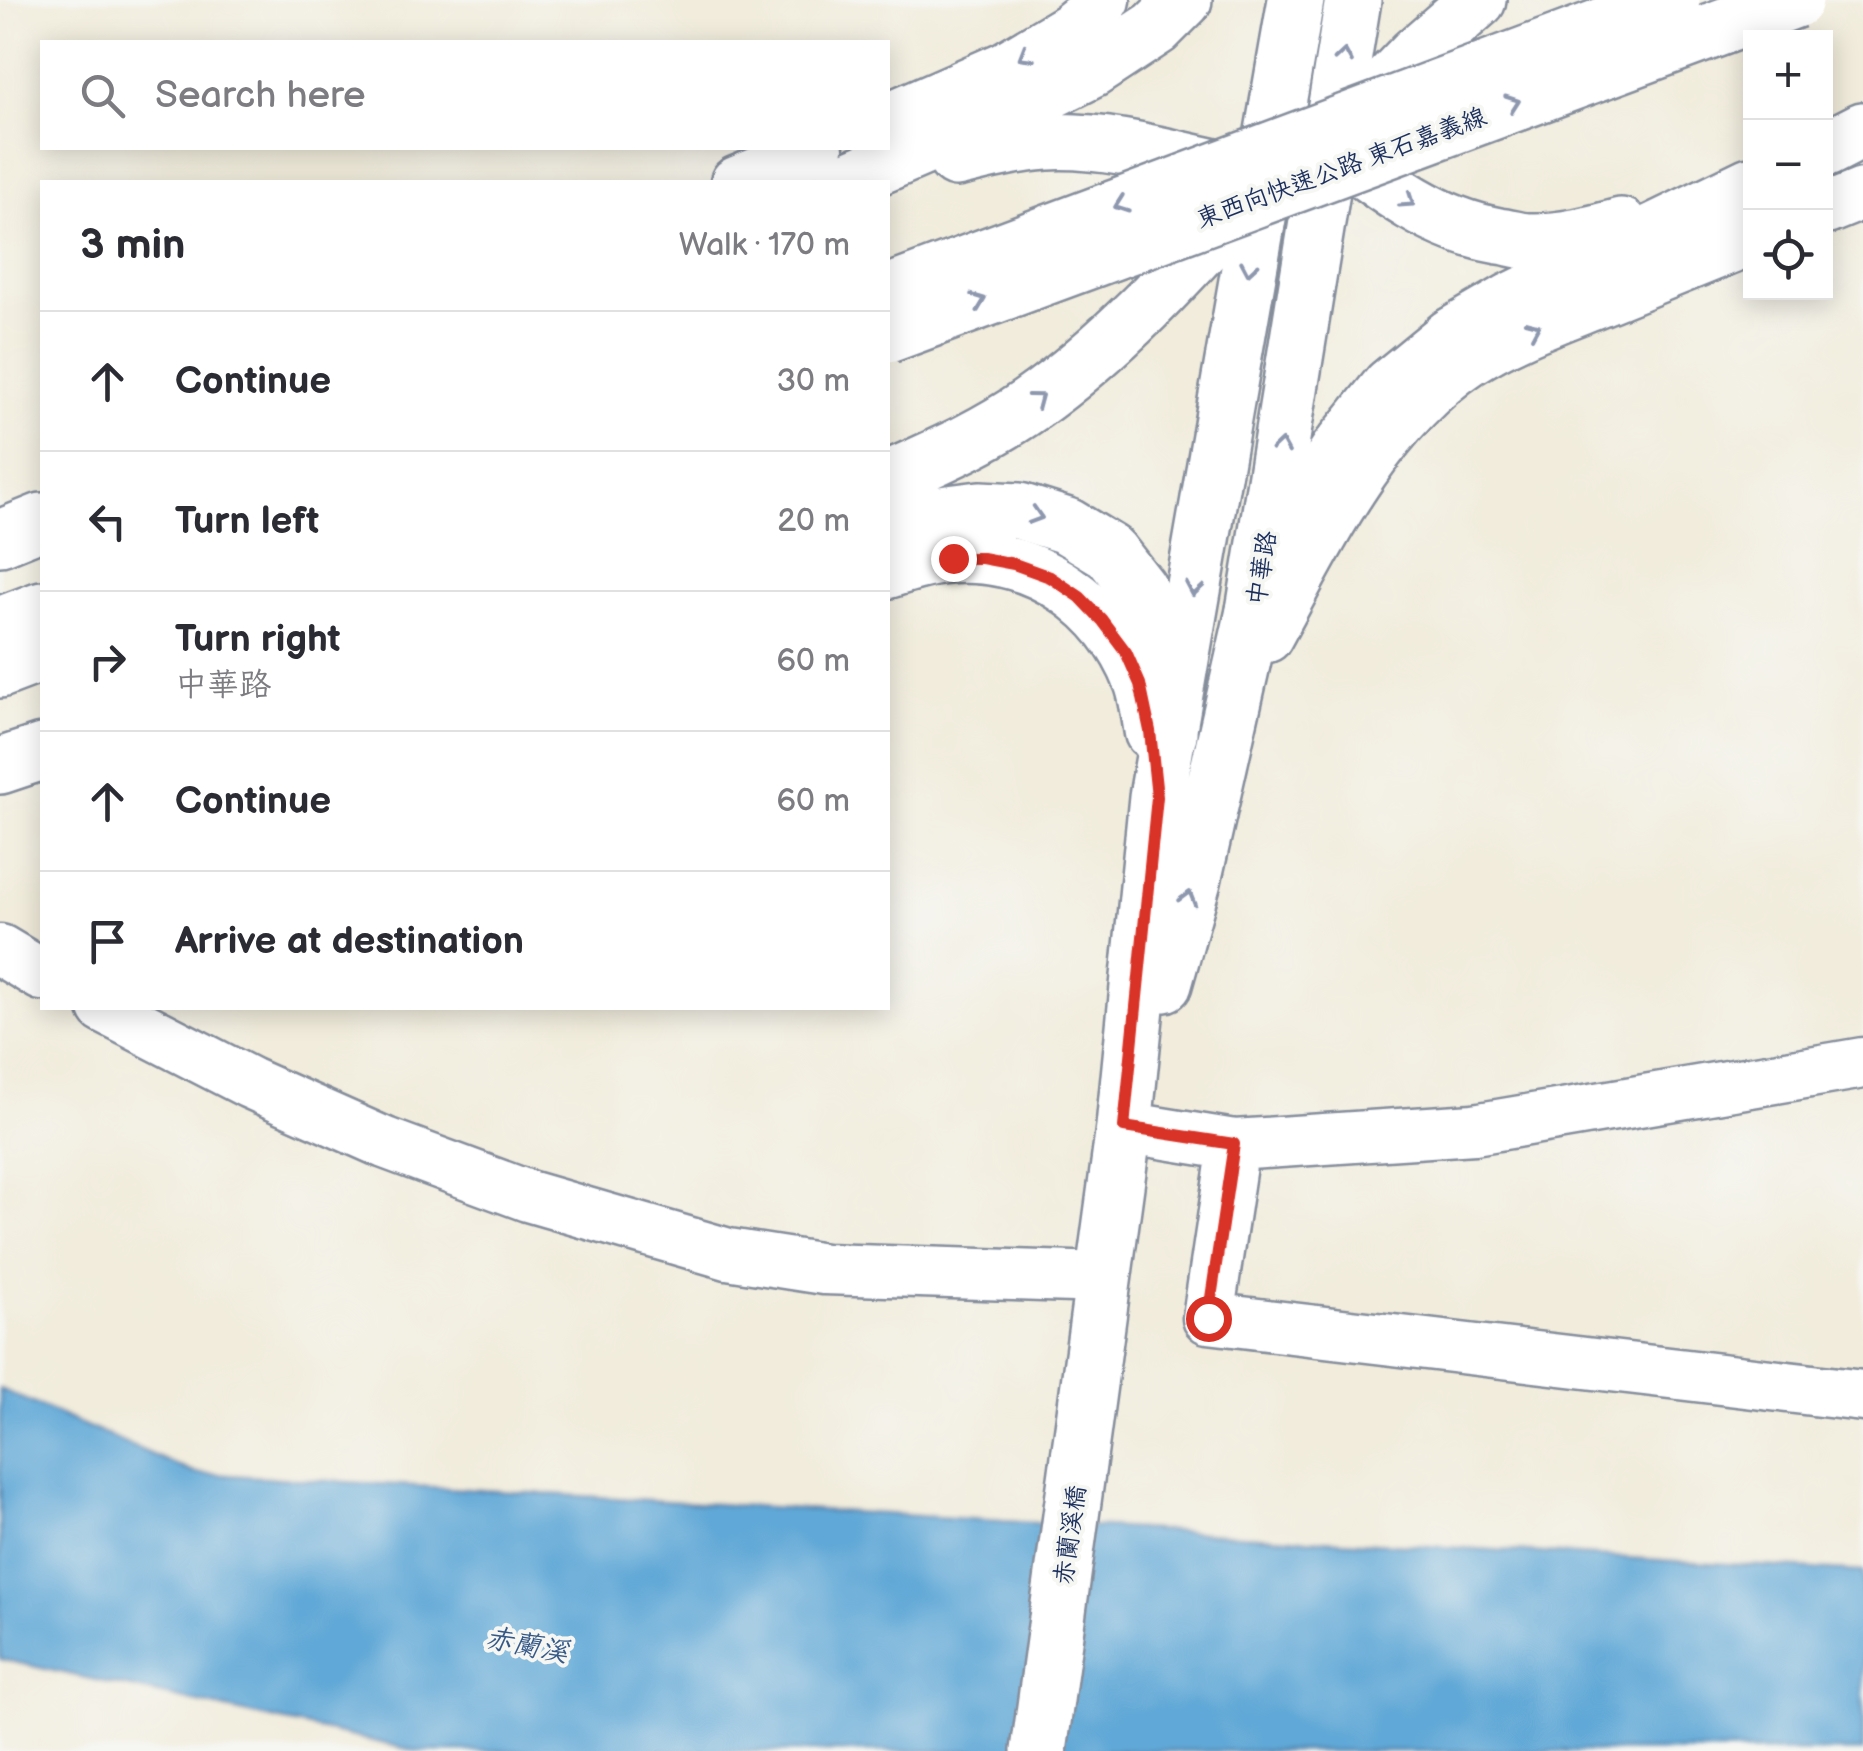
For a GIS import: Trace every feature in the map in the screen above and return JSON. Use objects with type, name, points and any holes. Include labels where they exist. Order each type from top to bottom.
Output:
[{"type":"main road","points":[[848,180],[1020,106],[1092,70],[1156,28],[1184,0]]},
{"type":"main road","name":"中華路","points":[[1101,1298],[1124,1127],[1157,797],[1296,0]]},
{"type":"main road","name":"中華路","points":[[1124,1127],[1193,881],[1254,611],[1353,0]]},
{"type":"main road","points":[[890,477],[954,450],[1029,405],[1088,359],[1176,277],[1265,178],[1330,144],[1416,54],[1478,0]]},
{"type":"main road","name":"東西向快速公路 東石嘉義線","points":[[890,292],[1672,0]]},
{"type":"main road","name":"東西向快速公路 東石嘉義線","points":[[890,335],[1795,0]]},
{"type":"main road","points":[[1833,143],[1863,130]]},
{"type":"main road","points":[[890,183],[942,163],[996,149],[1049,142],[1103,145],[1265,178]]},
{"type":"main road","points":[[1330,144],[1423,211],[1472,231],[1529,241],[1584,236],[1643,221],[1743,179]]},
{"type":"main road","points":[[1254,611],[1298,512],[1338,450],[1390,386],[1450,336],[1510,301],[1743,188]]},
{"type":"main road","points":[[890,529],[940,514],[980,509],[1019,511],[1068,526],[1110,552],[1139,589],[1155,630],[1168,734]]},
{"type":"main road","points":[[0,538],[40,522]]},
{"type":"main road","points":[[0,624],[40,610]]},
{"type":"main road","points":[[0,670],[40,655]]},
{"type":"main road","points":[[0,766],[40,753]]},
{"type":"main road","name":"赤蘭溪橋","points":[[1039,1751],[1101,1298]]},
{"type":"street","points":[[890,117],[1004,67],[1070,28],[1105,0]]},
{"type":"street","points":[[741,180],[813,150]]},
{"type":"street","points":[[1833,206],[1863,194]]},
{"type":"street","points":[[1236,694],[1326,530],[1366,466],[1413,408],[1468,362],[1524,332],[1743,243]]},
{"type":"street","points":[[890,572],[914,564],[982,558],[1050,577],[1080,597],[1126,652],[1140,684],[1157,797]]},
{"type":"street","points":[[0,950],[40,974]]},
{"type":"street","points":[[108,1010],[250,1084],[385,1143],[528,1196],[728,1254],[824,1270],[1101,1298]]},
{"type":"street","points":[[1124,1127],[1234,1144],[1474,1129],[1863,1062]]},
{"type":"street","points":[[1234,1144],[1208,1318],[1863,1396]]},
{"type":"water","name":"赤蘭溪","points":[[0,1389],[194,1473],[1863,1572],[1863,1751],[417,1751],[0,1659]]},
{"type":"route","points":[[953,558],[1014,564],[1050,577],[1080,597],[1126,652],[1140,684],[1157,797],[1124,1127],[1234,1144],[1208,1318]]}]
